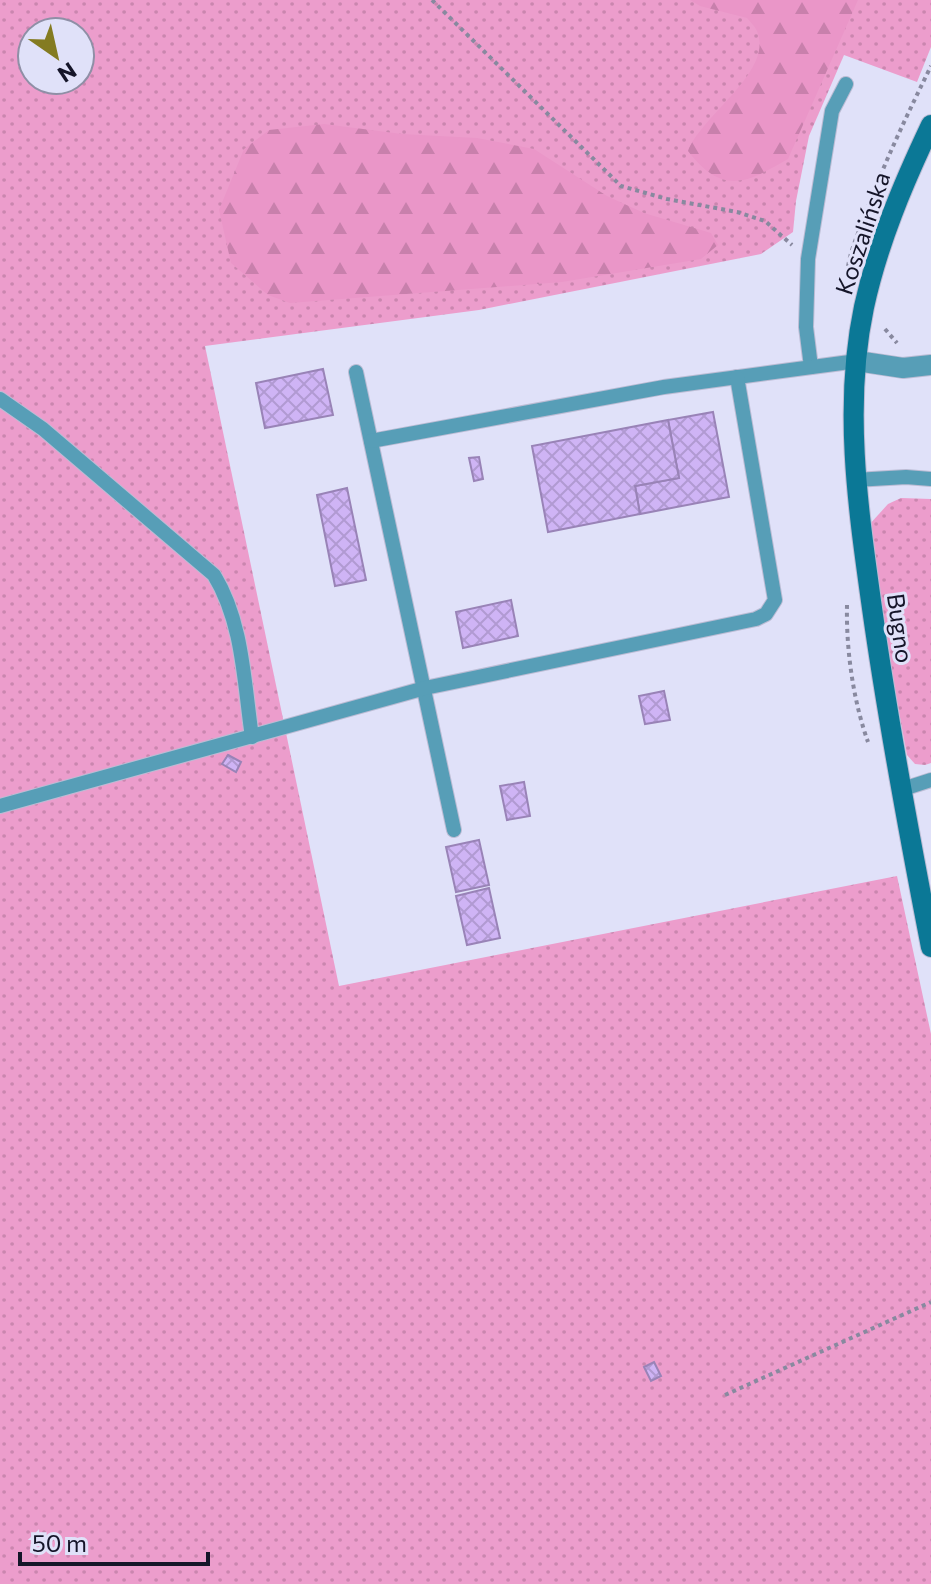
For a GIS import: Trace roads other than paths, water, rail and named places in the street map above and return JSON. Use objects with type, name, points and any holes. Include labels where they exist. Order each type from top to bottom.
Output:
[{"type":"street","name":"Koszalińska","points":[[857,361],[864,308],[879,252],[897,198],[931,125]]},
{"type":"street","points":[[857,361],[903,368],[931,365]]},
{"type":"street","name":"Bugno","points":[[857,361],[853,431],[855,480],[900,790],[931,947]]},
{"type":"lane","points":[[811,367],[806,327],[808,259],[832,111],[846,84]]},
{"type":"lane","points":[[371,441],[664,387],[857,361]]},
{"type":"lane","points":[[356,372],[454,830]]},
{"type":"lane","points":[[0,806],[425,688],[756,619],[766,614],[775,600],[737,377]]},
{"type":"lane","points":[[0,399],[43,429],[214,575],[226,594],[233,616],[252,737]]},
{"type":"lane","points":[[855,480],[931,479]]},
{"type":"lane","points":[[900,790],[931,780]]}]
